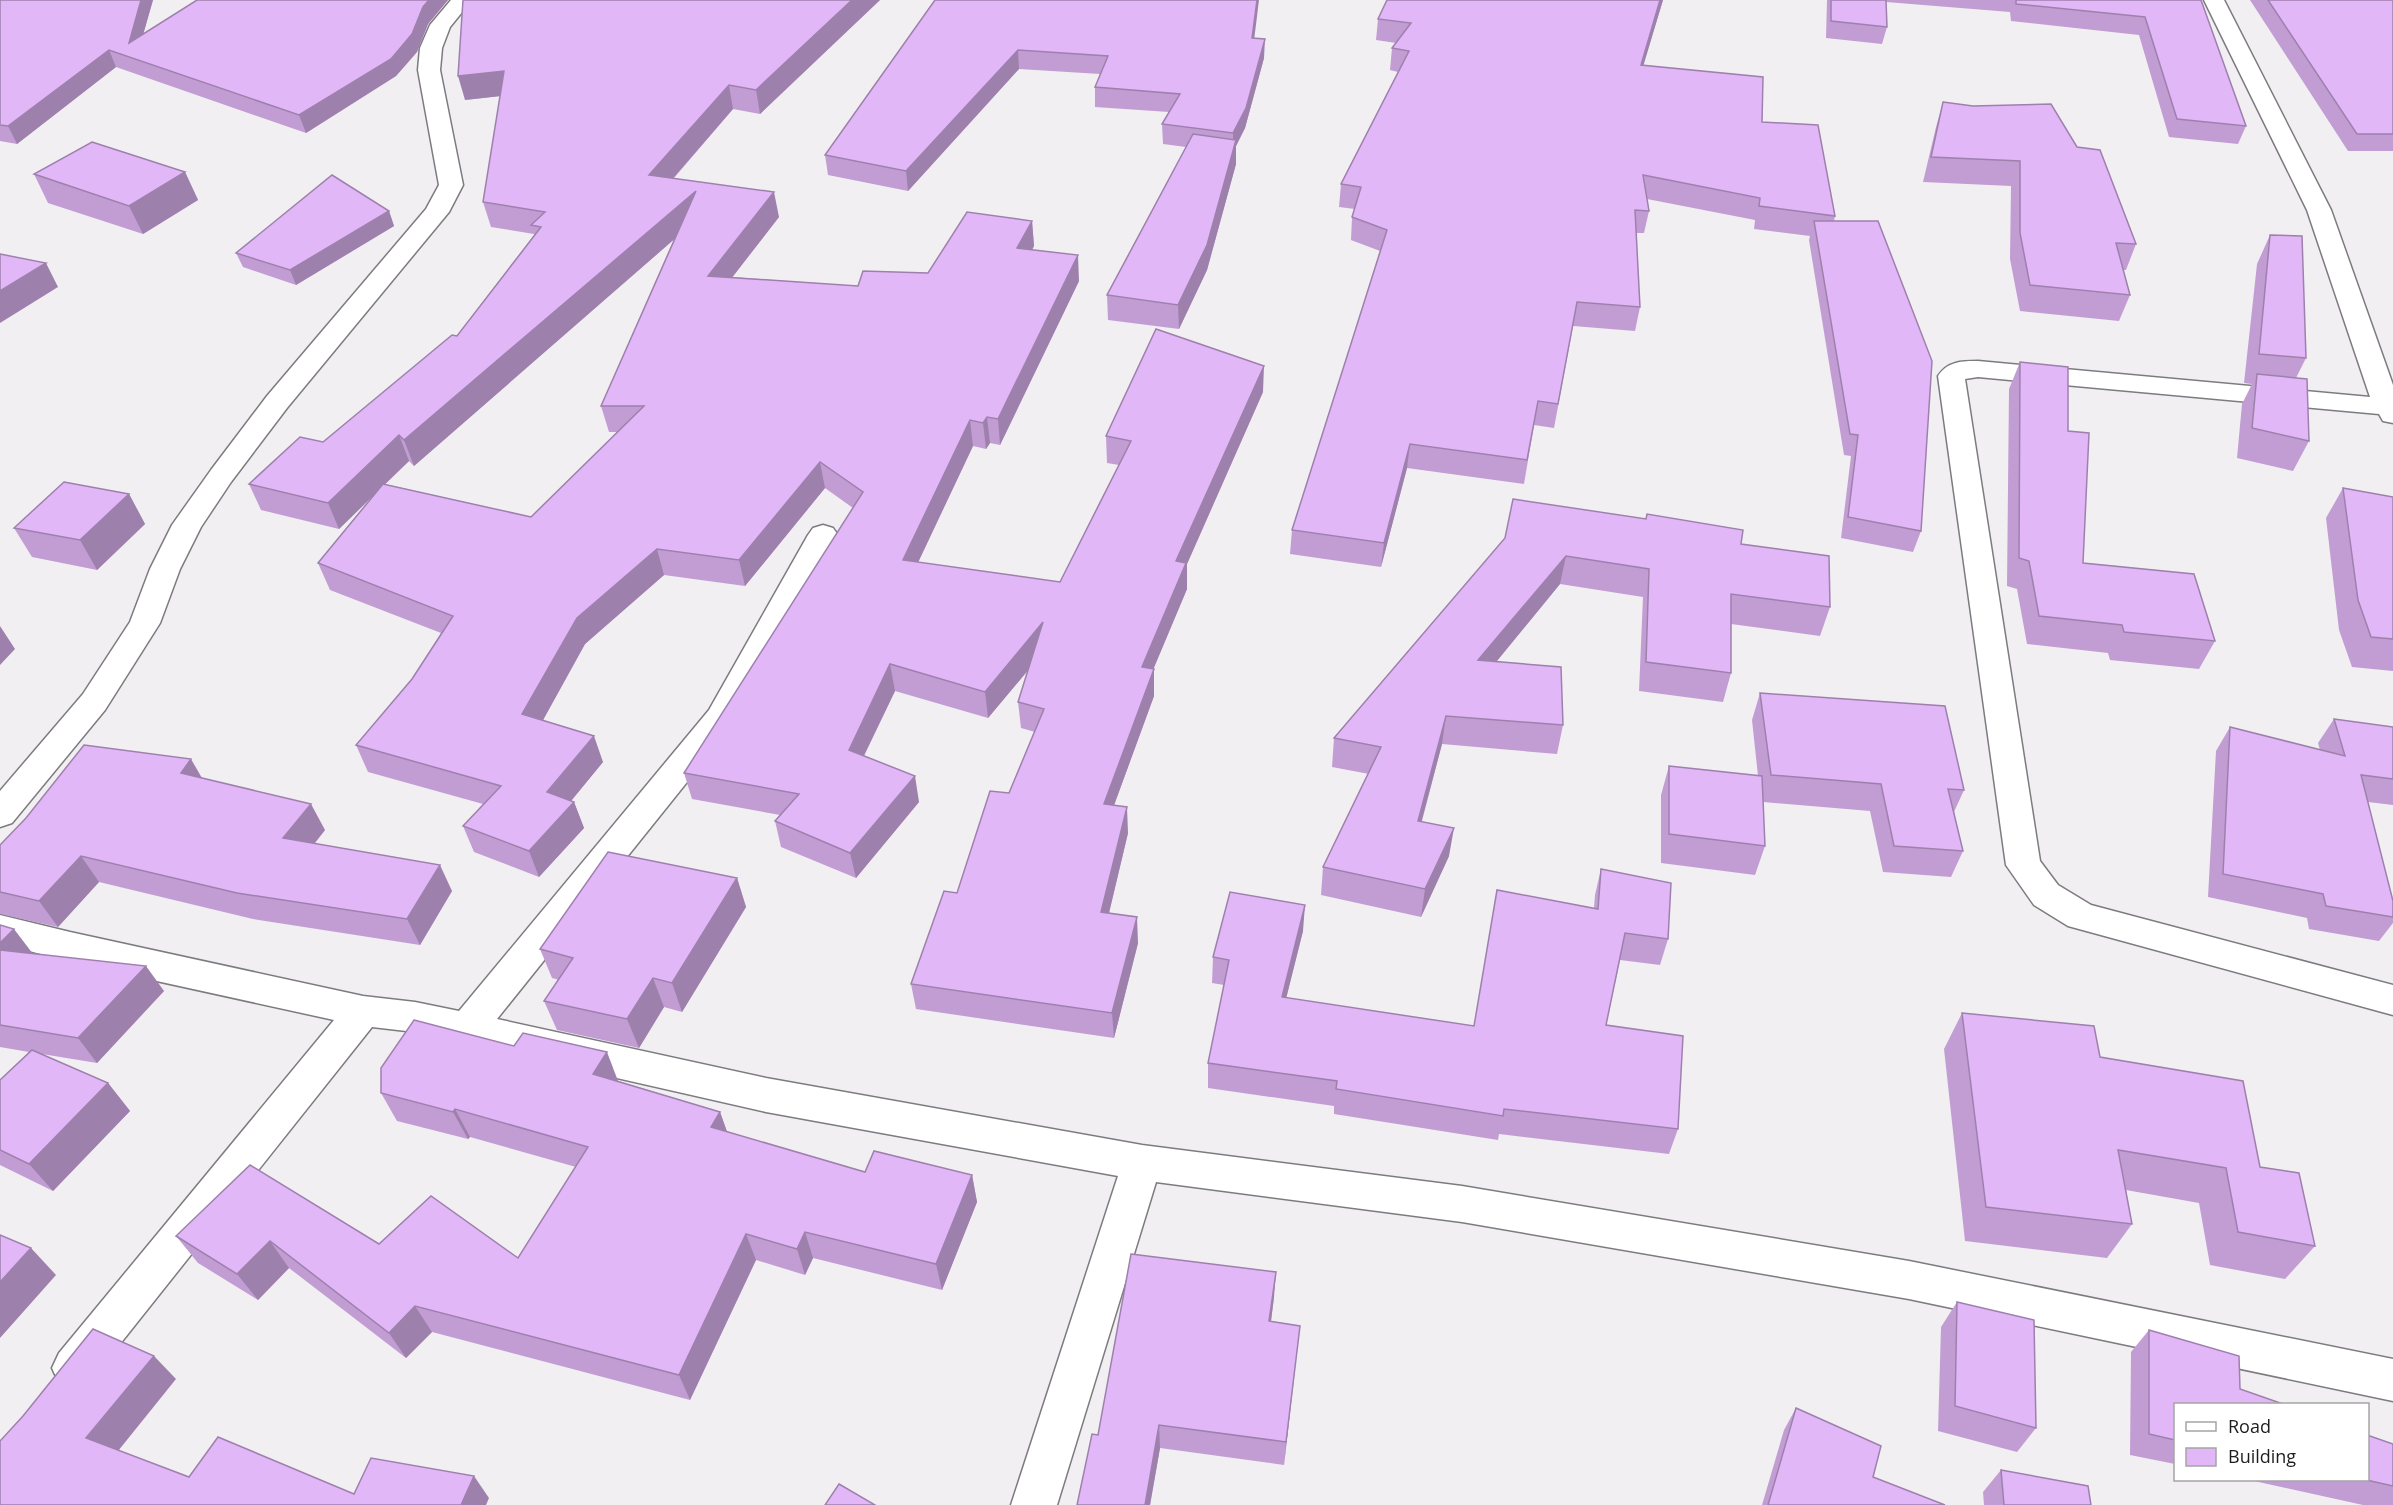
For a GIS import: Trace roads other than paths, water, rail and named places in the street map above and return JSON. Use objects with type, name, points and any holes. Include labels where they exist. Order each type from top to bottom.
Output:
[{"type":"street","points":[[0,814],[94,702],[145,623],[165,568],[187,525],[221,476],[277,402],[437,212],[452,185],[429,70],[431,48],[440,25],[462,0]]},
{"type":"street","points":[[2214,0],[2319,210],[2390,411],[1978,369],[1961,369],[1951,376],[2024,865],[2046,895],[2081,916],[2393,1000]]},
{"type":"street","points":[[468,1028],[721,718],[823,535]]},
{"type":"street","points":[[0,928],[70,947],[363,1011],[415,1017],[468,1028],[766,1095],[1142,1163],[1462,1204],[1897,1278],[2393,1380]]},
{"type":"street","points":[[52,1394],[363,1011]]},
{"type":"street","points":[[1034,1505],[1142,1163]]}]
